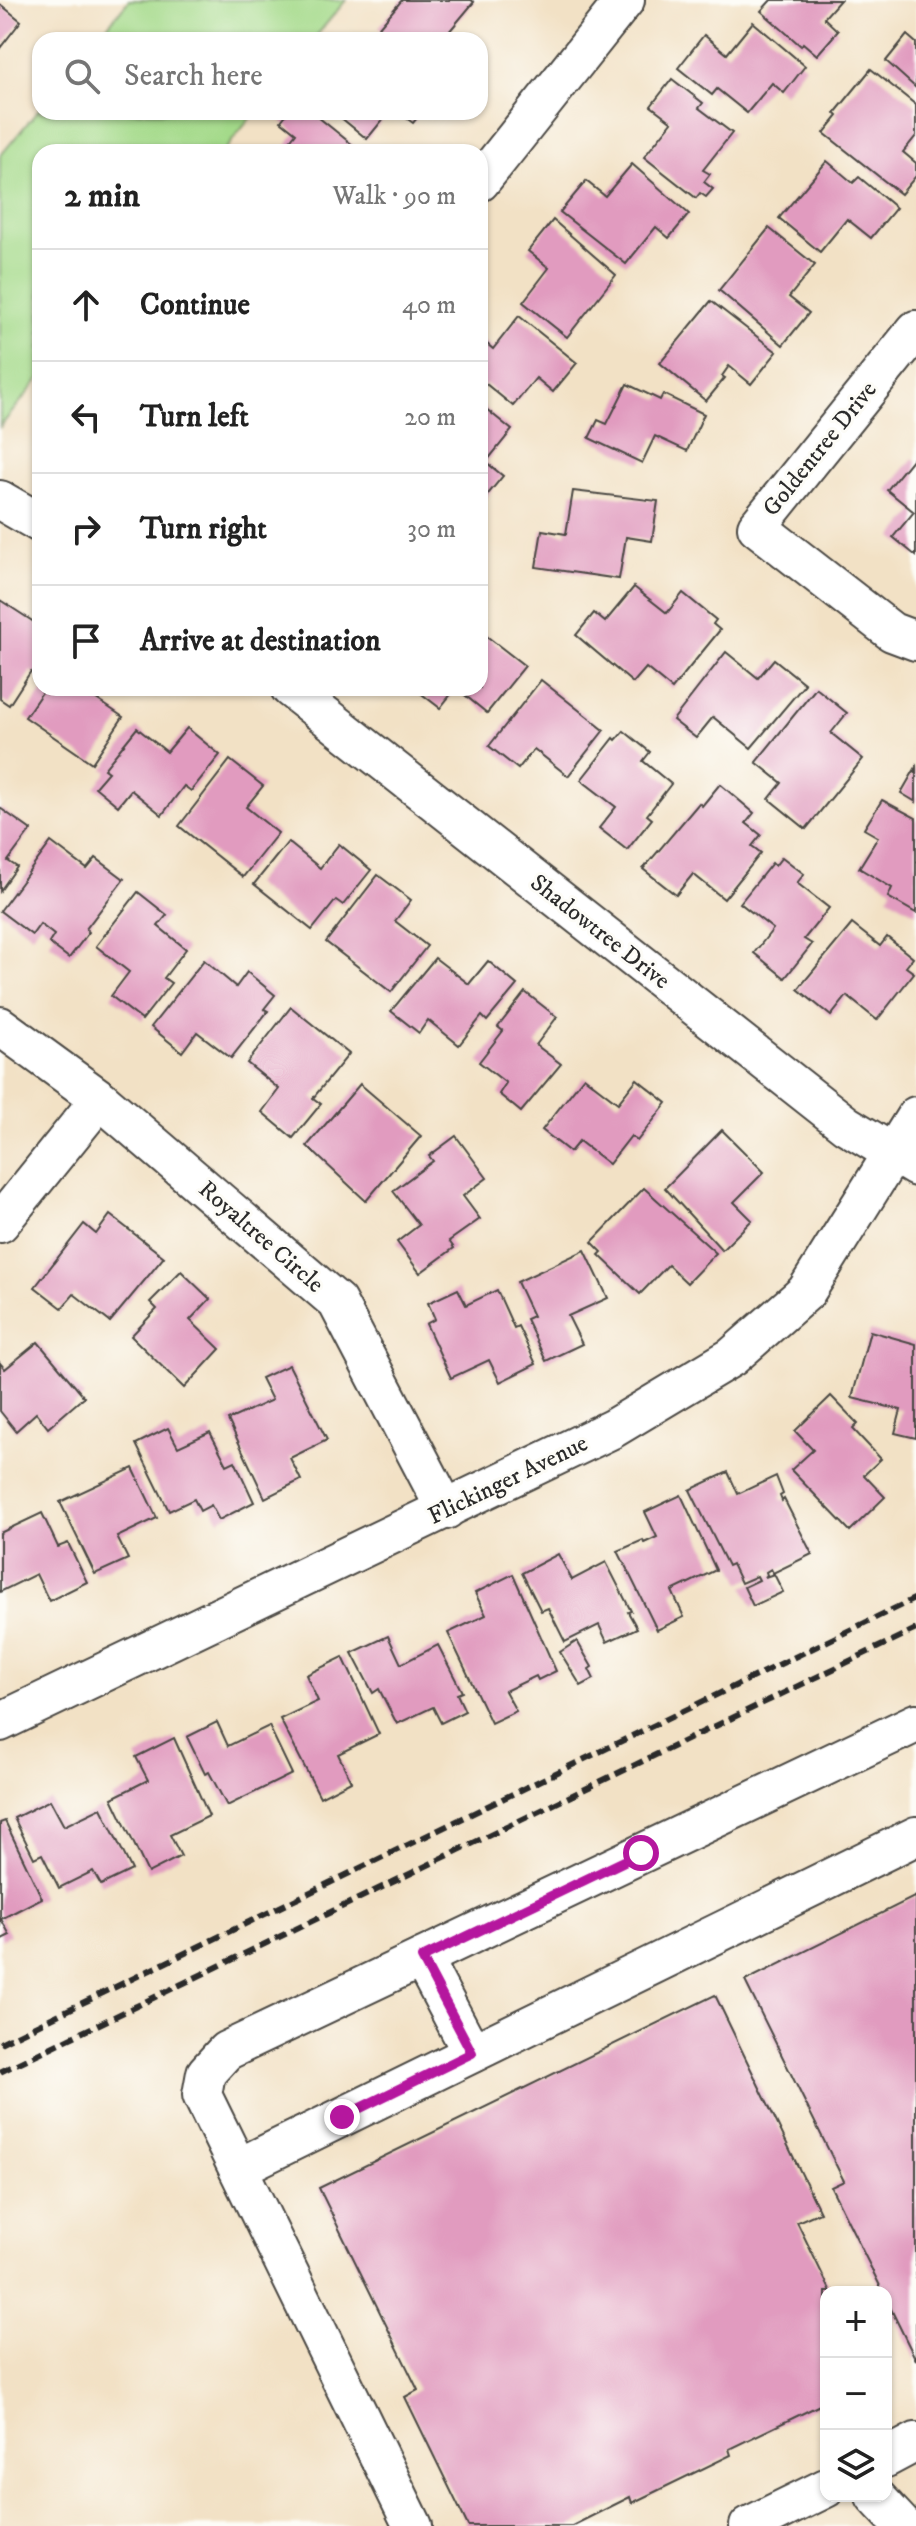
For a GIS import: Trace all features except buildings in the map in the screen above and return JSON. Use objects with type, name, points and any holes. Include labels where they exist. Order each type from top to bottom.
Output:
[{"type":"street","points":[[488,172],[625,0]]},
{"type":"street","name":"Goldentree Drive","points":[[916,330],[757,527],[892,632],[916,641]]},
{"type":"street","points":[[0,500],[32,518]]},
{"type":"street","name":"Shadowtree Drive","points":[[300,696],[846,1125],[905,1160]]},
{"type":"street","name":"Royaltree Circle","points":[[0,1026],[100,1099],[337,1302],[446,1510]]},
{"type":"street","points":[[0,1223],[100,1099]]},
{"type":"street","name":"Flickinger Avenue","points":[[0,1722],[612,1429],[732,1357],[806,1292],[905,1160],[916,1116]]},
{"type":"street","points":[[413,2526],[202,2095],[206,2073],[226,2051],[916,1723]]},
{"type":"street","points":[[238,2168],[916,1836]]},
{"type":"street","points":[[422,1958],[472,2053]]},
{"type":"street","points":[[892,2455],[916,2442]]},
{"type":"street","points":[[749,2526],[820,2491]]},
{"type":"street","points":[[881,2502],[903,2526]]},
{"type":"green space","points":[[129,0],[346,0],[320,32],[103,32]]},
{"type":"green space","points":[[32,118],[249,120],[229,144],[32,144],[32,388],[0,427],[0,156]]},
{"type":"railway","points":[[0,2043],[916,1598]]},
{"type":"railway","points":[[0,2072],[916,1629]]},
{"type":"route","points":[[342,2117],[472,2053],[422,1958],[641,1853]]}]
